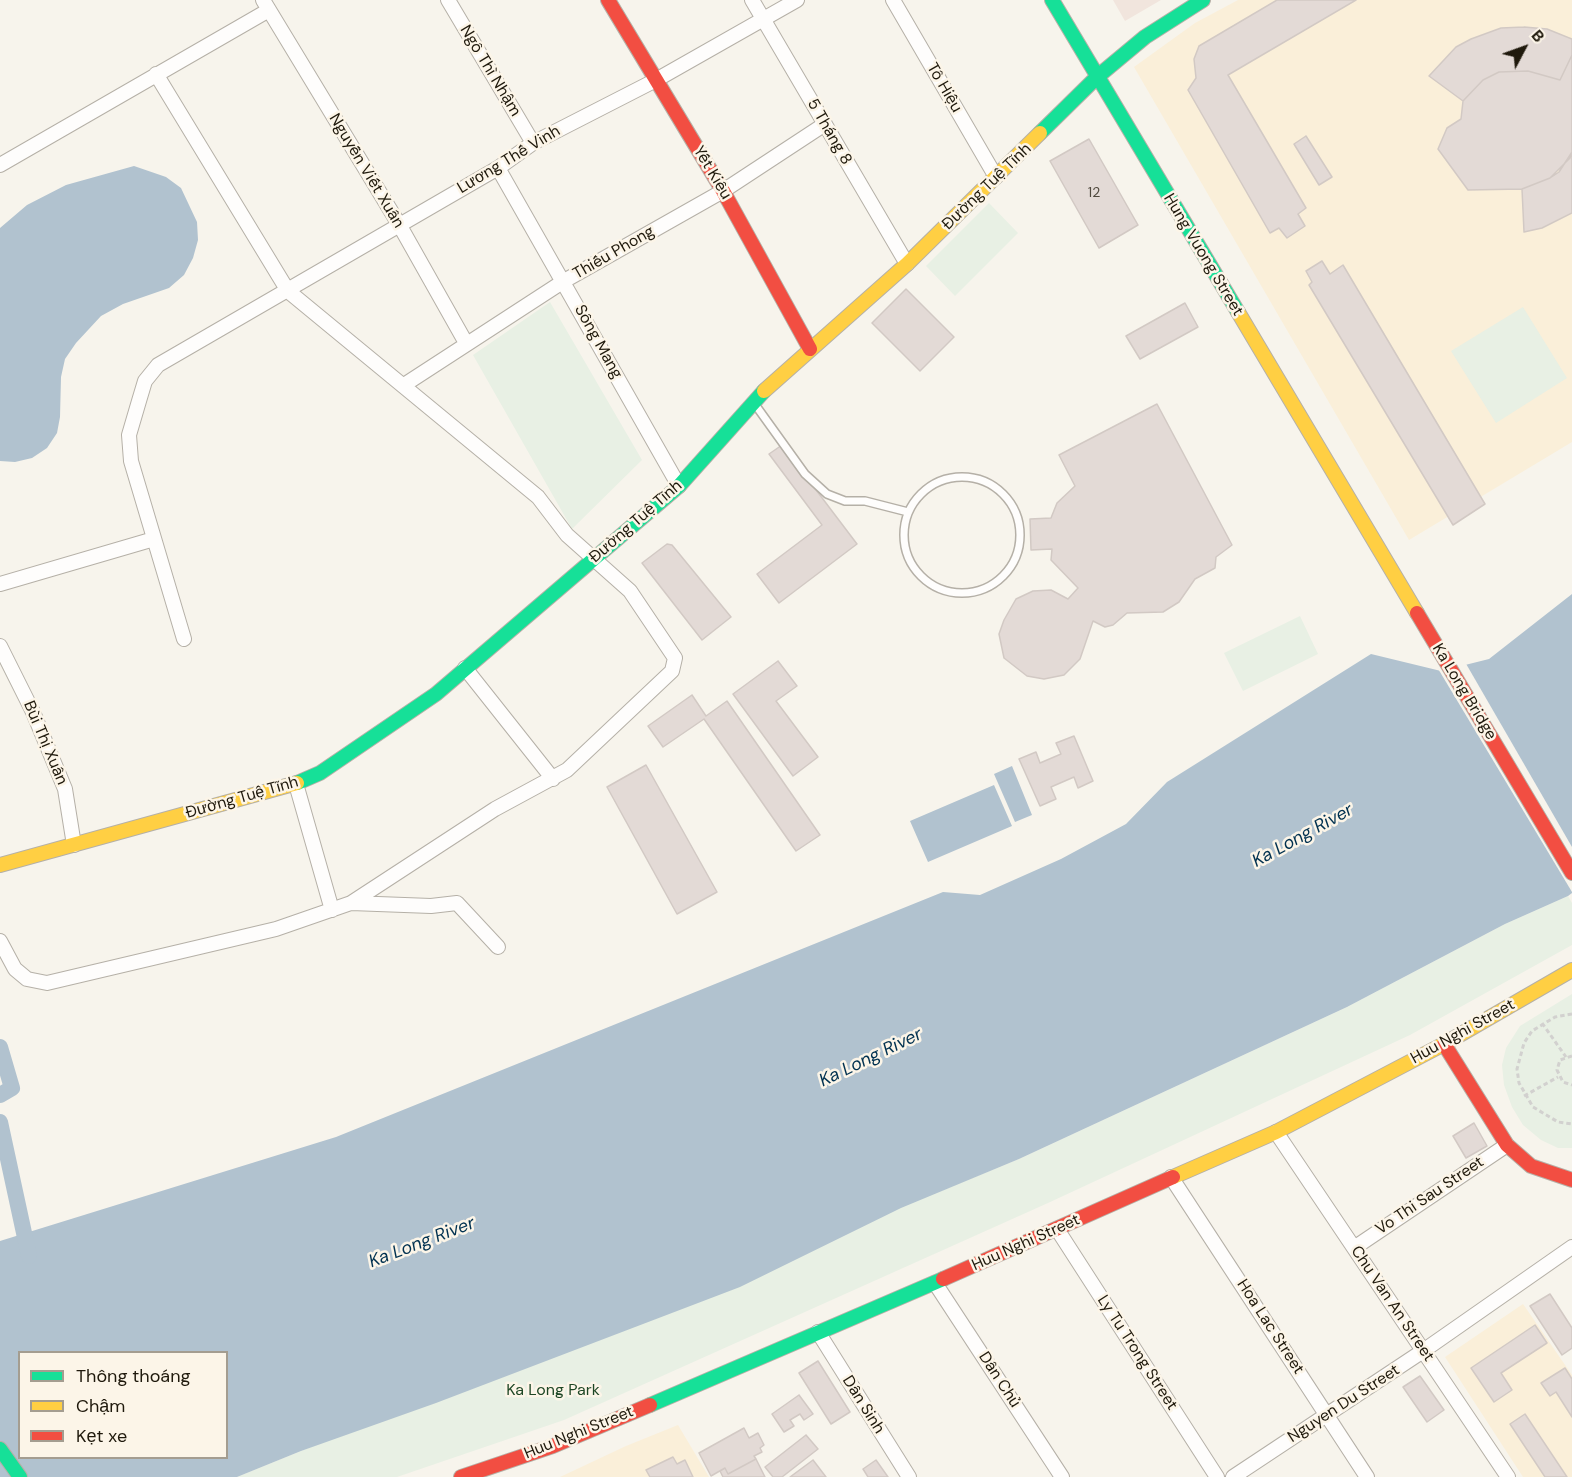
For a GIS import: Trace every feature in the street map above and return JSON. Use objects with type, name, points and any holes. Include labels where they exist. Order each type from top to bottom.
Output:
[{"type":"main road","name":"Yết Kiêu","points":[[608,0],[723,191],[810,349]]},
{"type":"main road","name":"Hung Vuong Street","points":[[1052,0],[1356,510]]},
{"type":"main road","name":"Đường Tuệ Tĩnh","points":[[0,865],[296,784],[320,773],[436,694],[679,486],[752,400],[907,264],[1097,77],[1145,37],[1203,0]]},
{"type":"main road","name":"Ka Long Bridge","points":[[1356,510],[1572,873]]},
{"type":"main road","name":"Huu Nghi Street","points":[[461,1477],[553,1446],[935,1283],[1276,1132],[1443,1044],[1572,970]]},
{"type":"main road","points":[[1443,1044],[1507,1145],[1531,1166],[1572,1180]]},
{"type":"main road","points":[[0,1449],[20,1477]]},
{"type":"street","name":"Ngô Thì Nhậm","points":[[448,0],[533,143]]},
{"type":"street","name":"5 Tháng 8","points":[[752,0],[907,264]]},
{"type":"street","name":"Lương Thế Vinh","points":[[184,639],[131,461],[129,435],[145,381],[159,365],[498,168],[533,143],[656,80],[796,0]]},
{"type":"street","name":"Tô Hiệu","points":[[893,0],[996,177]]},
{"type":"street","points":[[0,165],[156,74],[266,5]]},
{"type":"street","name":"Nguyễn Viết Xuân","points":[[266,5],[400,226],[466,343]]},
{"type":"street","points":[[0,941],[15,969],[27,979],[47,983],[276,929],[351,903],[495,809],[567,770],[672,671],[675,657],[630,591],[592,560],[567,535],[538,497],[288,291],[156,74]]},
{"type":"street","name":"Thiếu Phong","points":[[404,385],[564,281],[723,191],[825,124]]},
{"type":"street","name":"Sông Mang","points":[[498,168],[679,486]]},
{"type":"street","points":[[0,584],[154,539]]},
{"type":"street","name":"Bùi Thị Xuân","points":[[0,646],[33,712],[65,789],[74,845]]},
{"type":"street","points":[[465,668],[553,779]]},
{"type":"street","points":[[296,784],[332,910]]},
{"type":"street","points":[[351,903],[431,906],[457,903],[498,947]]},
{"type":"street","name":"Chu Van An Street","points":[[1276,1132],[1508,1477]]},
{"type":"street","name":"Vo Thi Sau Street","points":[[1354,1248],[1507,1145]]},
{"type":"street","name":"Hoa Lac Street","points":[[1171,1177],[1328,1414],[1367,1477]]},
{"type":"street","name":"Ly Tu Trong Street","points":[[1057,1228],[1217,1477]]},
{"type":"street","name":"Nguyen Du Street","points":[[1233,1477],[1424,1351],[1572,1247]]},
{"type":"street","name":"Dân Chủ","points":[[935,1283],[1062,1477]]},
{"type":"street","name":"Dân Sinh","points":[[818,1332],[909,1477]]},
{"type":"lane","points":[[752,400],[805,474],[827,494],[845,501],[865,501],[908,512]]},
{"type":"lane","points":[[949,477],[968,477],[986,482],[1001,492],[1013,507],[1019,525],[1020,543],[1014,561],[1004,576],[989,586],[972,592],[954,593],[937,588],[922,578],[911,564],[905,547],[903,530],[908,512],[917,496],[932,484],[949,477]]},
{"type":"path","points":[[1572,1014],[1555,1017],[1532,1031],[1519,1055],[1517,1069],[1524,1096],[1545,1116],[1572,1124]]},
{"type":"path","points":[[1542,1023],[1566,1057]]},
{"type":"path","points":[[1572,1056],[1566,1057],[1558,1065],[1558,1077],[1563,1082],[1572,1085]]},
{"type":"path","points":[[1524,1096],[1558,1077]]},
{"type":"shaded area","points":[[1113,0],[1161,0],[1125,21]]},
{"type":"shaded area","points":[[1238,0],[1572,0],[1572,442],[1409,540],[1134,67],[1195,23]]},
{"type":"shaded area","points":[[1523,1304],[1572,1375],[1572,1477],[1523,1477],[1445,1357]]},
{"type":"shaded area","points":[[678,1425],[709,1477],[560,1477],[626,1446]]},
{"type":"green space","points":[[989,203],[1018,233],[955,296],[926,266]]},
{"type":"green space","points":[[550,302],[642,460],[572,529],[473,355]]},
{"type":"green space","points":[[1523,307],[1567,378],[1496,423],[1451,351]]},
{"type":"green space","points":[[1300,616],[1318,654],[1243,691],[1224,653]]},
{"type":"green space","name":"Ka Long Park","points":[[1568,896],[1572,903],[1572,945],[1410,1035],[1048,1203],[564,1420],[397,1477],[237,1477],[1019,1159],[1347,1007],[1505,924]]},
{"type":"green space","points":[[1572,994],[1572,1148],[1558,1148],[1541,1140],[1523,1125],[1512,1107],[1504,1085],[1502,1065],[1506,1048],[1520,1026]]},
{"type":"water","points":[[134,166],[166,177],[181,188],[197,222],[198,240],[193,258],[184,275],[169,288],[123,304],[101,316],[76,343],[65,359],[61,377],[60,417],[57,433],[47,448],[32,458],[15,462],[0,461],[0,228],[27,205],[66,185]]},
{"type":"water","name":"Ka Long River","points":[[1572,594],[1572,893],[1568,896],[1505,924],[1347,1007],[1019,1159],[901,1208],[740,1287],[237,1477],[0,1477],[0,1241],[336,1137],[943,892],[980,895],[1061,859],[1126,824],[1167,782],[1371,654],[1441,671],[1489,659]]},
{"type":"water","points":[[1012,766],[1032,815],[1015,822],[994,774]]},
{"type":"water","points":[[994,785],[1012,826],[928,862],[910,821]]},
{"type":"pier","points":[[1465,662],[1572,847],[1572,892],[1437,667]]},
{"type":"building","points":[[1277,0],[1356,0],[1228,75],[1306,208],[1298,214],[1305,226],[1287,238],[1279,228],[1270,233],[1188,90],[1196,78],[1194,59],[1199,46]]},
{"type":"building","points":[[1501,28],[1547,29],[1572,39],[1572,55],[1560,80],[1528,71],[1499,72],[1483,80],[1463,101],[1429,76],[1456,47],[1471,39]]},
{"type":"building","points":[[1572,55],[1572,152],[1570,158],[1550,178],[1522,189],[1468,190],[1438,149],[1447,128],[1461,119],[1463,101],[1483,80],[1499,72],[1528,71],[1560,80]]},
{"type":"building","points":[[1306,136],[1332,177],[1319,185],[1294,144]]},
{"type":"building","points":[[1089,139],[1138,225],[1099,248],[1050,161]]},
{"type":"building","points":[[1572,152],[1572,213],[1542,228],[1524,232],[1522,189],[1559,172]]},
{"type":"building","points":[[1322,261],[1330,274],[1343,265],[1485,504],[1453,525],[1309,285],[1312,282],[1306,271]]},
{"type":"building","points":[[906,289],[954,337],[920,371],[872,323]]},
{"type":"building","points":[[1185,303],[1198,327],[1140,359],[1126,336]]},
{"type":"building","points":[[1157,404],[1232,545],[1216,557],[1215,568],[1195,579],[1179,602],[1163,612],[1127,613],[1113,625],[1105,627],[1093,621],[1080,659],[1064,675],[1044,679],[1027,676],[1004,658],[999,634],[1016,599],[1033,591],[1051,590],[1068,599],[1078,588],[1051,560],[1052,549],[1031,550],[1030,519],[1051,518],[1057,503],[1075,486],[1059,455]]},
{"type":"building","points":[[782,445],[857,544],[779,603],[757,574],[822,525],[769,454]]},
{"type":"building","points":[[667,544],[672,545],[731,617],[702,640],[642,563]]},
{"type":"building","points":[[778,661],[797,686],[776,701],[818,757],[793,776],[733,694]]},
{"type":"building","points":[[692,695],[706,716],[727,701],[820,835],[796,851],[704,719],[663,747],[648,726]]},
{"type":"building","points":[[1074,736],[1093,781],[1078,788],[1074,777],[1051,787],[1056,799],[1040,806],[1019,759],[1036,752],[1040,763],[1061,754],[1056,743]]},
{"type":"building","points":[[646,765],[717,892],[677,914],[607,787]]},
{"type":"building","points":[[1474,1123],[1487,1146],[1466,1158],[1453,1136]]},
{"type":"building","points":[[1550,1294],[1572,1328],[1572,1348],[1562,1355],[1530,1306]]},
{"type":"building","points":[[1535,1325],[1547,1343],[1501,1373],[1512,1390],[1494,1402],[1471,1368]]},
{"type":"building","points":[[818,1361],[850,1412],[831,1424],[799,1373]]},
{"type":"building","points":[[1565,1368],[1572,1379],[1572,1417],[1556,1392],[1550,1396],[1541,1383]]},
{"type":"building","points":[[1420,1376],[1444,1410],[1427,1422],[1403,1387]]},
{"type":"building","points":[[799,1395],[813,1414],[804,1420],[800,1414],[790,1420],[794,1426],[784,1432],[772,1414]]},
{"type":"building","points":[[1525,1414],[1567,1477],[1545,1477],[1510,1424]]},
{"type":"building","points":[[744,1428],[749,1438],[758,1433],[764,1445],[760,1448],[762,1452],[754,1456],[756,1459],[728,1474],[725,1468],[711,1476],[699,1453]]},
{"type":"building","points":[[806,1435],[818,1449],[782,1477],[773,1477],[765,1467]]},
{"type":"building","points":[[673,1457],[677,1464],[685,1460],[693,1477],[650,1477],[646,1470]]},
{"type":"building","points":[[756,1459],[765,1477],[723,1477],[720,1471],[725,1468],[728,1474]]},
{"type":"building","points":[[813,1460],[826,1477],[790,1477]]},
{"type":"building","points":[[876,1460],[888,1477],[868,1477],[863,1469]]},
{"type":"waterway","points":[[0,1047],[12,1088],[0,1095]]},
{"type":"waterway","points":[[0,1122],[29,1256]]},
{"type":"traffic: fast","points":[[1052,0],[1238,312]]},
{"type":"traffic: fast","points":[[1040,133],[1097,77],[1145,37],[1203,0]]},
{"type":"traffic: fast","points":[[297,783],[320,773],[436,694],[679,486],[764,391]]},
{"type":"traffic: fast","points":[[650,1405],[943,1279]]},
{"type":"traffic: fast","points":[[0,1449],[20,1477]]},
{"type":"traffic: slow","points":[[764,391],[907,264],[1040,133]]},
{"type":"traffic: slow","points":[[1238,312],[1417,613]]},
{"type":"traffic: slow","points":[[0,865],[297,783]]},
{"type":"traffic: slow","points":[[1173,1177],[1276,1132],[1444,1044],[1572,970]]},
{"type":"traffic: jam","points":[[608,0],[723,191],[810,349]]},
{"type":"traffic: jam","points":[[1417,613],[1572,873]]},
{"type":"traffic: jam","points":[[1444,1044],[1507,1145],[1531,1166],[1572,1180]]},
{"type":"traffic: jam","points":[[943,1279],[1173,1177]]},
{"type":"traffic: jam","points":[[461,1477],[553,1446],[650,1405]]}]
